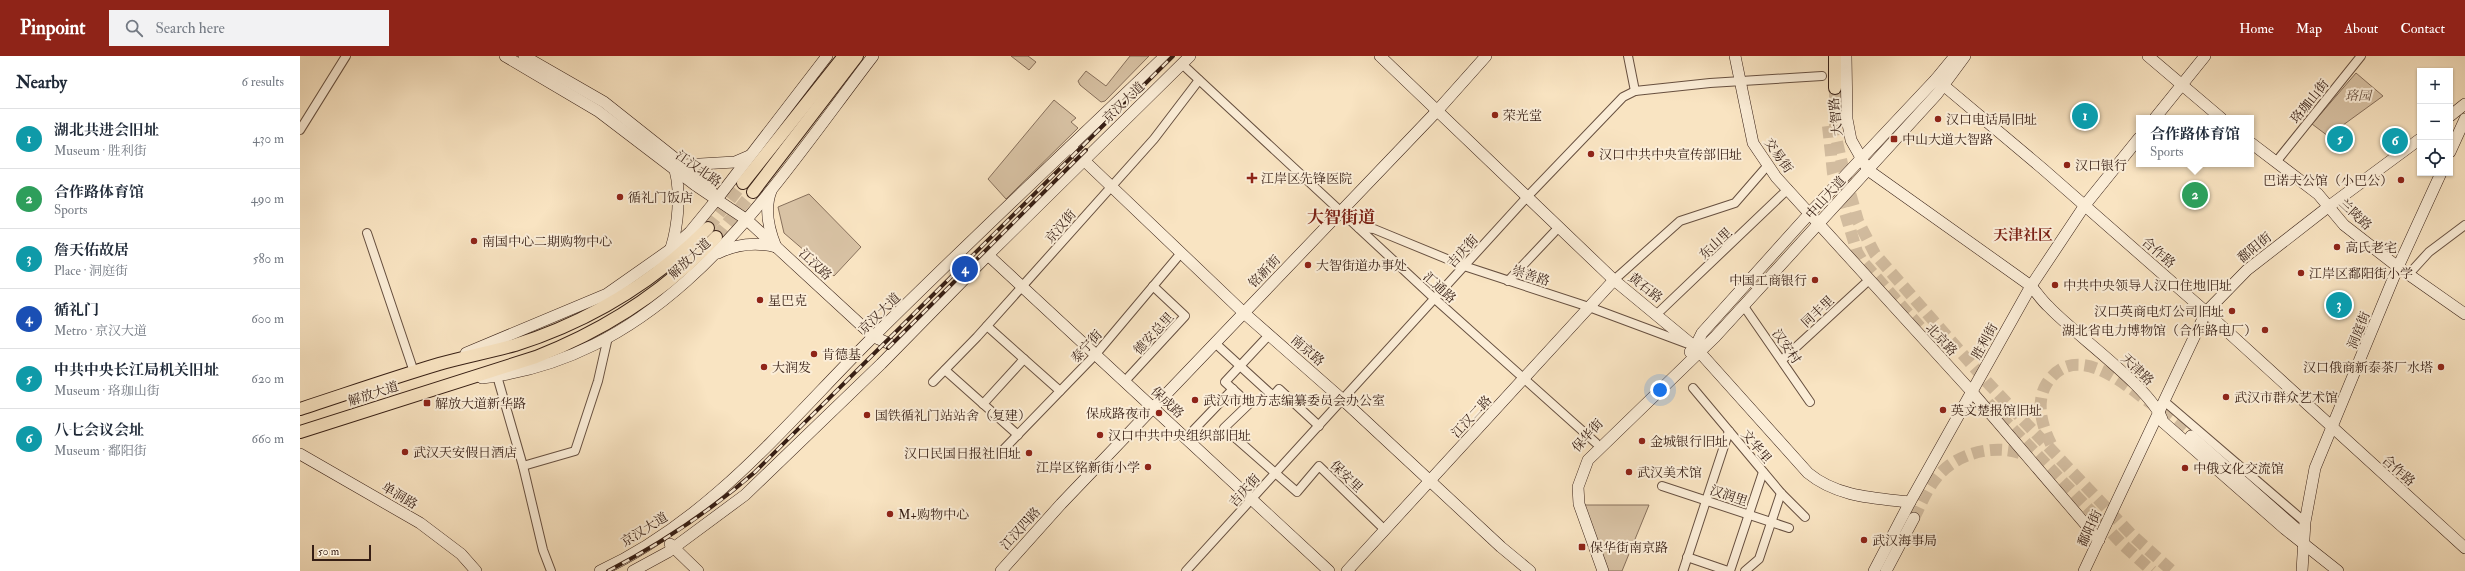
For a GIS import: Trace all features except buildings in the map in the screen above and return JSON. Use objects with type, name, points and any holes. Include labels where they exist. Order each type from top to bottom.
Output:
[{"type":"main road","points":[[743,183],[844,56]]},
{"type":"main road","points":[[753,192],[857,56]]},
{"type":"main road","name":"大智路","points":[[1827,56],[1828,83]]},
{"type":"main road","name":"大智路","points":[[1828,83],[1835,56]]},
{"type":"main road","name":"解放大道","points":[[300,409],[438,364],[515,345],[591,315],[648,280],[685,251],[712,233],[690,264],[649,297],[599,329],[536,357],[455,381],[300,432]]},
{"type":"street","points":[[300,130],[346,56]]},
{"type":"street","name":"江汉北路","points":[[505,56],[598,111],[679,167]]},
{"type":"street","name":"江汉北路","points":[[524,56],[604,102],[717,199]]},
{"type":"street","name":"解放大道","points":[[438,364],[607,294],[671,249],[690,232],[717,199],[827,56]]},
{"type":"street","name":"解放大道","points":[[455,381],[497,376],[564,359],[608,337],[652,310],[714,255],[747,220],[873,56]]},
{"type":"street","name":"京汉大道","points":[[600,571],[662,537],[727,486],[874,337],[1165,56]]},
{"type":"street","name":"黄石路","points":[[1380,56],[1614,280],[1698,349],[1799,465],[1814,478],[1829,487],[1847,494],[1910,502]]},
{"type":"street","name":"铭新街","points":[[1061,504],[1437,111],[1486,56]]},
{"type":"street","points":[[1628,56],[1635,91]]},
{"type":"street","name":"交易街","points":[[1735,56],[1753,143],[1768,165],[1810,213]]},
{"type":"street","name":"大智路","points":[[1846,56],[1847,119],[1851,140],[1868,170]]},
{"type":"street","name":"中山大道","points":[[1698,349],[1743,305],[1868,170],[1940,82],[1955,56]]},
{"type":"street","name":"中山大道","points":[[1698,349],[1702,333],[1810,213],[1862,158],[1965,56]]},
{"type":"street","points":[[2148,56],[2218,115]]},
{"type":"street","points":[[2157,115],[2205,56]]},
{"type":"street","name":"珞珈山街","points":[[2276,162],[2361,56]]},
{"type":"street","name":"京汉大道","points":[[633,571],[674,548],[745,495],[897,347],[1084,159],[1186,60]]},
{"type":"street","name":"汇通路","points":[[1186,60],[1199,80],[1435,299],[1596,443]]},
{"type":"street","name":"京汉街","points":[[933,382],[987,326],[1111,185],[1154,139],[1199,80]]},
{"type":"street","name":"吉庆街","points":[[1186,571],[1527,197],[1623,97],[1635,91],[1739,81],[1828,83]]},
{"type":"street","name":"合作路","points":[[1940,82],[2085,205],[2206,312],[2332,429],[2465,548]]},
{"type":"street","points":[[2453,114],[2465,104]]},
{"type":"street","points":[[2453,145],[2465,119]]},
{"type":"street","name":"鄱阳街","points":[[2084,571],[2206,312],[2247,270],[2328,207],[2419,140]]},
{"type":"street","name":"胜利街","points":[[1874,571],[1910,502],[2031,286],[2085,205],[2136,142]]},
{"type":"street","name":"兰陵路","points":[[2254,145],[2318,194],[2344,225],[2408,275],[2465,314]]},
{"type":"street","name":"南京路","points":[[1070,148],[1084,159],[1244,313],[1343,400],[1530,571]]},
{"type":"street","points":[[671,249],[676,230],[677,183],[679,167],[735,162],[751,154]]},
{"type":"street","points":[[1614,280],[1680,221],[1735,203],[1768,165]]},
{"type":"street","name":"天津路","points":[[1868,170],[2031,286],[2049,308],[2117,369],[2162,406],[2163,422],[2285,529],[2305,543],[2338,571]]},
{"type":"street","name":"洞庭街","points":[[2302,571],[2305,543],[2305,522],[2315,468],[2398,267],[2440,176]]},
{"type":"street","points":[[714,255],[736,246],[750,244],[776,247],[769,219],[768,202],[774,186]]},
{"type":"street","name":"东山里","points":[[1657,314],[1788,189]]},
{"type":"street","name":"江汉路","points":[[717,199],[747,220],[874,337],[897,347]]},
{"type":"street","name":"北京路","points":[[1810,213],[1818,225],[1972,392],[2098,540]]},
{"type":"street","points":[[2408,275],[2429,252],[2465,225]]},
{"type":"street","points":[[1508,281],[1559,227]]},
{"type":"street","name":"崇善路","points":[[1359,228],[1374,229],[1464,266],[1589,307],[1698,349]]},
{"type":"street","points":[[367,233],[414,372]]},
{"type":"street","name":"泰宁街","points":[[1003,450],[1096,354],[1181,253]]},
{"type":"street","name":"保成路","points":[[988,255],[1329,571]]},
{"type":"street","name":"江汉二路","points":[[1347,571],[1614,280]]},
{"type":"street","name":"同丰里","points":[[1782,360],[1869,280]]},
{"type":"street","name":"德安总里","points":[[1125,381],[1185,316],[1153,286]]},
{"type":"street","name":"汉安村","points":[[1743,305],[1810,402]]},
{"type":"street","points":[[987,326],[1060,391]]},
{"type":"street","points":[[1269,335],[1225,382],[1249,404],[1224,428],[1275,474]]},
{"type":"street","points":[[524,466],[575,451],[598,381],[608,337]]},
{"type":"street","points":[[1215,343],[1273,396],[1279,389],[1319,426]]},
{"type":"street","name":"保华街","points":[[1597,571],[1573,505],[1572,486],[1582,460],[1596,443],[1698,349]]},
{"type":"street","name":"保华街","points":[[1603,571],[1579,504],[1578,487],[1588,460],[1698,349]]},
{"type":"street","points":[[983,404],[1024,359]]},
{"type":"street","points":[[945,370],[1018,435]]},
{"type":"street","points":[[497,376],[524,466],[544,550],[551,571]]},
{"type":"street","name":"文华里","points":[[1693,388],[1781,493],[1805,517]]},
{"type":"street","points":[[1186,438],[1233,389]]},
{"type":"street","points":[[2162,406],[2305,522]]},
{"type":"street","points":[[1683,571],[1729,431]]},
{"type":"street","points":[[2191,436],[2301,533],[2305,543]]},
{"type":"street","name":"单洞路","points":[[300,454],[420,523],[461,554],[476,571]]},
{"type":"street","name":"保安里","points":[[1275,474],[1297,492],[1319,466],[1385,530]]},
{"type":"street","points":[[1687,557],[1729,571],[1763,472]]},
{"type":"street","name":"汉润里","points":[[1662,486],[1788,528]]},
{"type":"street","points":[[1745,571],[1759,559],[1781,493]]},
{"type":"street","name":"江汉四路","points":[[1001,571],[1061,504]]},
{"type":"street","points":[[1886,571],[1914,518]]},
{"type":"street","points":[[662,537],[698,571]]},
{"type":"green space","points":[[1011,56],[1028,56],[1036,62],[1029,70]]},
{"type":"green space","points":[[1130,56],[1149,56],[1105,101],[1101,102],[1080,85],[1078,81],[1086,71],[1106,86]]},
{"type":"green space","name":"珞园","points":[[2356,73],[2383,96],[2328,136],[2312,124]]},
{"type":"green space","points":[[1054,100],[1076,118],[1071,122],[1078,128],[1006,199],[988,179]]},
{"type":"green space","points":[[809,194],[861,247],[834,276],[784,233],[778,207]]},
{"type":"green space","points":[[1583,505],[1649,505],[1622,571],[1604,571]]},
{"type":"tunnel","points":[[1835,88],[1835,133],[1843,168],[1858,221],[1875,254],[1987,382],[2131,534],[2172,571]]},
{"type":"tunnel","points":[[1828,126],[1833,173],[1857,252],[1863,262],[1927,335]]},
{"type":"tunnel","points":[[708,228],[743,183]]},
{"type":"tunnel","points":[[716,237],[753,192]]},
{"type":"tunnel","points":[[2051,444],[2045,430],[2041,414],[2041,398],[2043,390],[2058,371],[2070,366],[2083,365],[2097,369],[2123,383],[2158,408],[2191,436]]},
{"type":"tunnel","points":[[1988,403],[2122,544],[2152,571]]},
{"type":"tunnel","points":[[1914,518],[1933,482],[1946,468],[1956,461],[1968,455],[1993,450],[2018,452],[2030,457]]},
{"type":"railway","points":[[608,571],[666,538],[703,514],[755,472],[1173,56]]},
{"type":"railway","points":[[888,348],[1086,150]]},
{"type":"place","name":"荣光堂","points":[[1495,115]]},
{"type":"place","name":"湖北共进会旧址","points":[[2085,116]]},
{"type":"place","name":"汉口电话局旧址","points":[[1938,119]]},
{"type":"place","name":"中山大道大智路","points":[[1894,139]]},
{"type":"place","name":"中共中央长江局机关旧址","points":[[2340,139]]},
{"type":"place","name":"八七会议会址","points":[[2395,141]]},
{"type":"place","name":"汉口中共中央宣传部旧址","points":[[1591,154]]},
{"type":"place","name":"汉口银行","points":[[2067,165]]},
{"type":"place","name":"江岸区先锋医院","points":[[1252,178]]},
{"type":"place","name":"巴诺夫公馆（小巴公）","points":[[2401,180]]},
{"type":"place","name":"合作路体育馆","points":[[2195,195]]},
{"type":"place","name":"循礼门饭店","points":[[620,197]]},
{"type":"place","name":"南国中心二期购物中心","points":[[474,241]]},
{"type":"place","name":"高氏老宅","points":[[2337,247]]},
{"type":"place","name":"大智街道办事处","points":[[1308,265]]},
{"type":"place","name":"循礼门","points":[[965,269]]},
{"type":"place","name":"江岸区鄱阳街小学","points":[[2301,273]]},
{"type":"place","name":"中国工商银行","points":[[1815,280]]},
{"type":"place","name":"中共中央领导人汉口住地旧址","points":[[2055,285]]},
{"type":"place","name":"星巴克","points":[[760,300]]},
{"type":"place","name":"詹天佑故居","points":[[2339,305]]},
{"type":"place","name":"汉口英商电灯公司旧址","points":[[2232,311]]},
{"type":"place","name":"湖北省电力博物馆（合作路电厂）","points":[[2265,330]]},
{"type":"place","name":"肯德基","points":[[814,354]]},
{"type":"place","name":"大润发","points":[[764,367]]},
{"type":"place","name":"汉口俄商新泰茶厂水塔","points":[[2441,367]]},
{"type":"place","name":"武汉市群众艺术馆","points":[[2226,397]]},
{"type":"place","name":"武汉市地方志编纂委员会办公室","points":[[1195,400]]},
{"type":"place","name":"解放大道新华路","points":[[427,403]]},
{"type":"place","name":"英文楚报馆旧址","points":[[1943,410]]},
{"type":"place","name":"保成路夜市","points":[[1159,413]]},
{"type":"place","name":"国铁循礼门站站舍（复建）","points":[[867,415]]},
{"type":"place","name":"汉口中共中央组织部旧址","points":[[1100,435]]},
{"type":"place","name":"金城银行旧址","points":[[1642,441]]},
{"type":"place","name":"武汉天安假日酒店","points":[[405,452]]},
{"type":"place","name":"汉口民国日报社旧址","points":[[1029,453]]},
{"type":"place","name":"江岸区铭新街小学","points":[[1148,467]]},
{"type":"place","name":"中俄文化交流馆","points":[[2185,468]]},
{"type":"place","name":"武汉美术馆","points":[[1629,472]]},
{"type":"place","name":"M+购物中心","points":[[890,514]]},
{"type":"place","name":"武汉海事局","points":[[1864,540]]},
{"type":"place","name":"保华街南京路","points":[[1582,547]]},
{"type":"district","name":"大智街道","points":[[1341,217]]},
{"type":"district","name":"天津社区","points":[[2023,235]]}]
